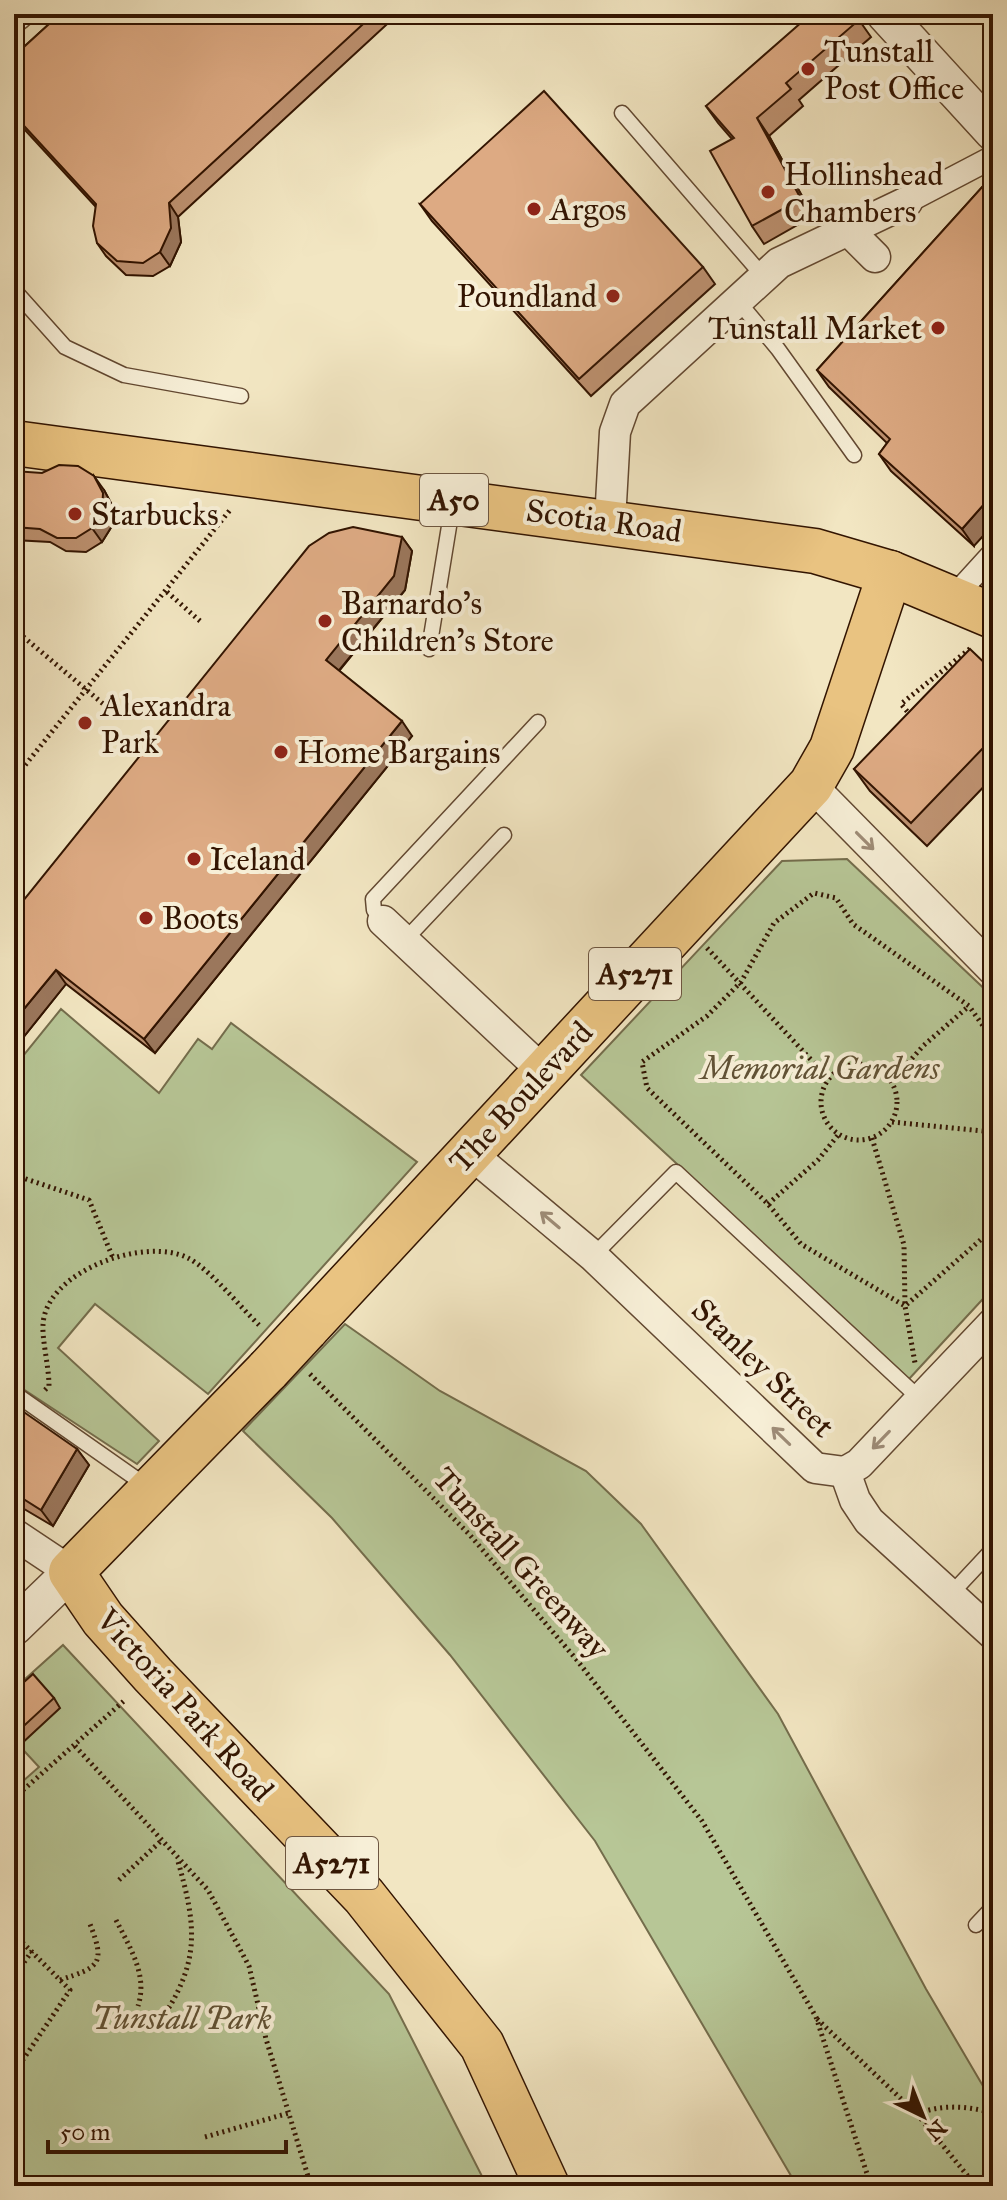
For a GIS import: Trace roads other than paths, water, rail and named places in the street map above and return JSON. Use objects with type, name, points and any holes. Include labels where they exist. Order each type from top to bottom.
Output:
[{"type":"main road","name":"Scotia Road","points":[[14,443],[815,551],[890,573],[952,599],[987,628]]},
{"type":"main road","name":"The Boulevard","points":[[71,1572],[286,1350],[811,785],[832,748],[890,573]]},
{"type":"main road","name":"Victoria Park Road","points":[[71,1572],[103,1619],[153,1675],[364,1896],[482,2045],[547,2186]]},
{"type":"street","points":[[885,14],[993,132]]},
{"type":"street","points":[[610,521],[615,432],[625,404],[779,263],[993,157]]},
{"type":"street","points":[[849,231],[875,257]]},
{"type":"street","points":[[952,599],[993,554]]},
{"type":"street","points":[[811,785],[993,970]]},
{"type":"street","points":[[395,930],[544,1072]]},
{"type":"street","name":"Stanley Street","points":[[470,1153],[593,1256],[815,1468],[845,1472],[855,1500],[869,1521],[993,1634]]},
{"type":"street","points":[[845,1472],[859,1464],[993,1323]]},
{"type":"street","points":[[14,1534],[71,1572],[14,1627]]},
{"type":"lane","points":[[622,113],[763,276]]},
{"type":"lane","points":[[14,290],[65,347],[124,375],[241,396]]},
{"type":"lane","points":[[737,300],[778,349],[854,455]]},
{"type":"lane","points":[[429,649],[453,500]]},
{"type":"lane","points":[[504,835],[395,930],[374,910],[373,899],[538,722]]},
{"type":"lane","points":[[593,1256],[676,1172],[920,1399]]},
{"type":"lane","points":[[14,1393],[27,1411],[151,1490]]},
{"type":"lane","points":[[950,1595],[993,1549]]},
{"type":"lane","points":[[976,1925],[993,1907]]},
{"type":"place","name":"Tunstall Post Office","points":[[808,69]]},
{"type":"place","name":"Hollinshead Chambers","points":[[768,192]]},
{"type":"place","name":"Argos","points":[[534,209]]},
{"type":"place","name":"Poundland","points":[[613,296]]},
{"type":"place","name":"Tunstall Market","points":[[938,328]]},
{"type":"place","name":"Starbucks","points":[[75,514]]},
{"type":"place","name":"Barnardo's Children's Store","points":[[325,621]]},
{"type":"place","name":"Alexandra Park","points":[[85,723]]},
{"type":"place","name":"Home Bargains","points":[[281,752]]},
{"type":"place","name":"Iceland","points":[[194,859]]},
{"type":"place","name":"Boots","points":[[146,918]]},
{"type":"park label","name":"Memorial Gardens","points":[[820,1068]]},
{"type":"park label","name":"Tunstall Park","points":[[182,2018]]}]
